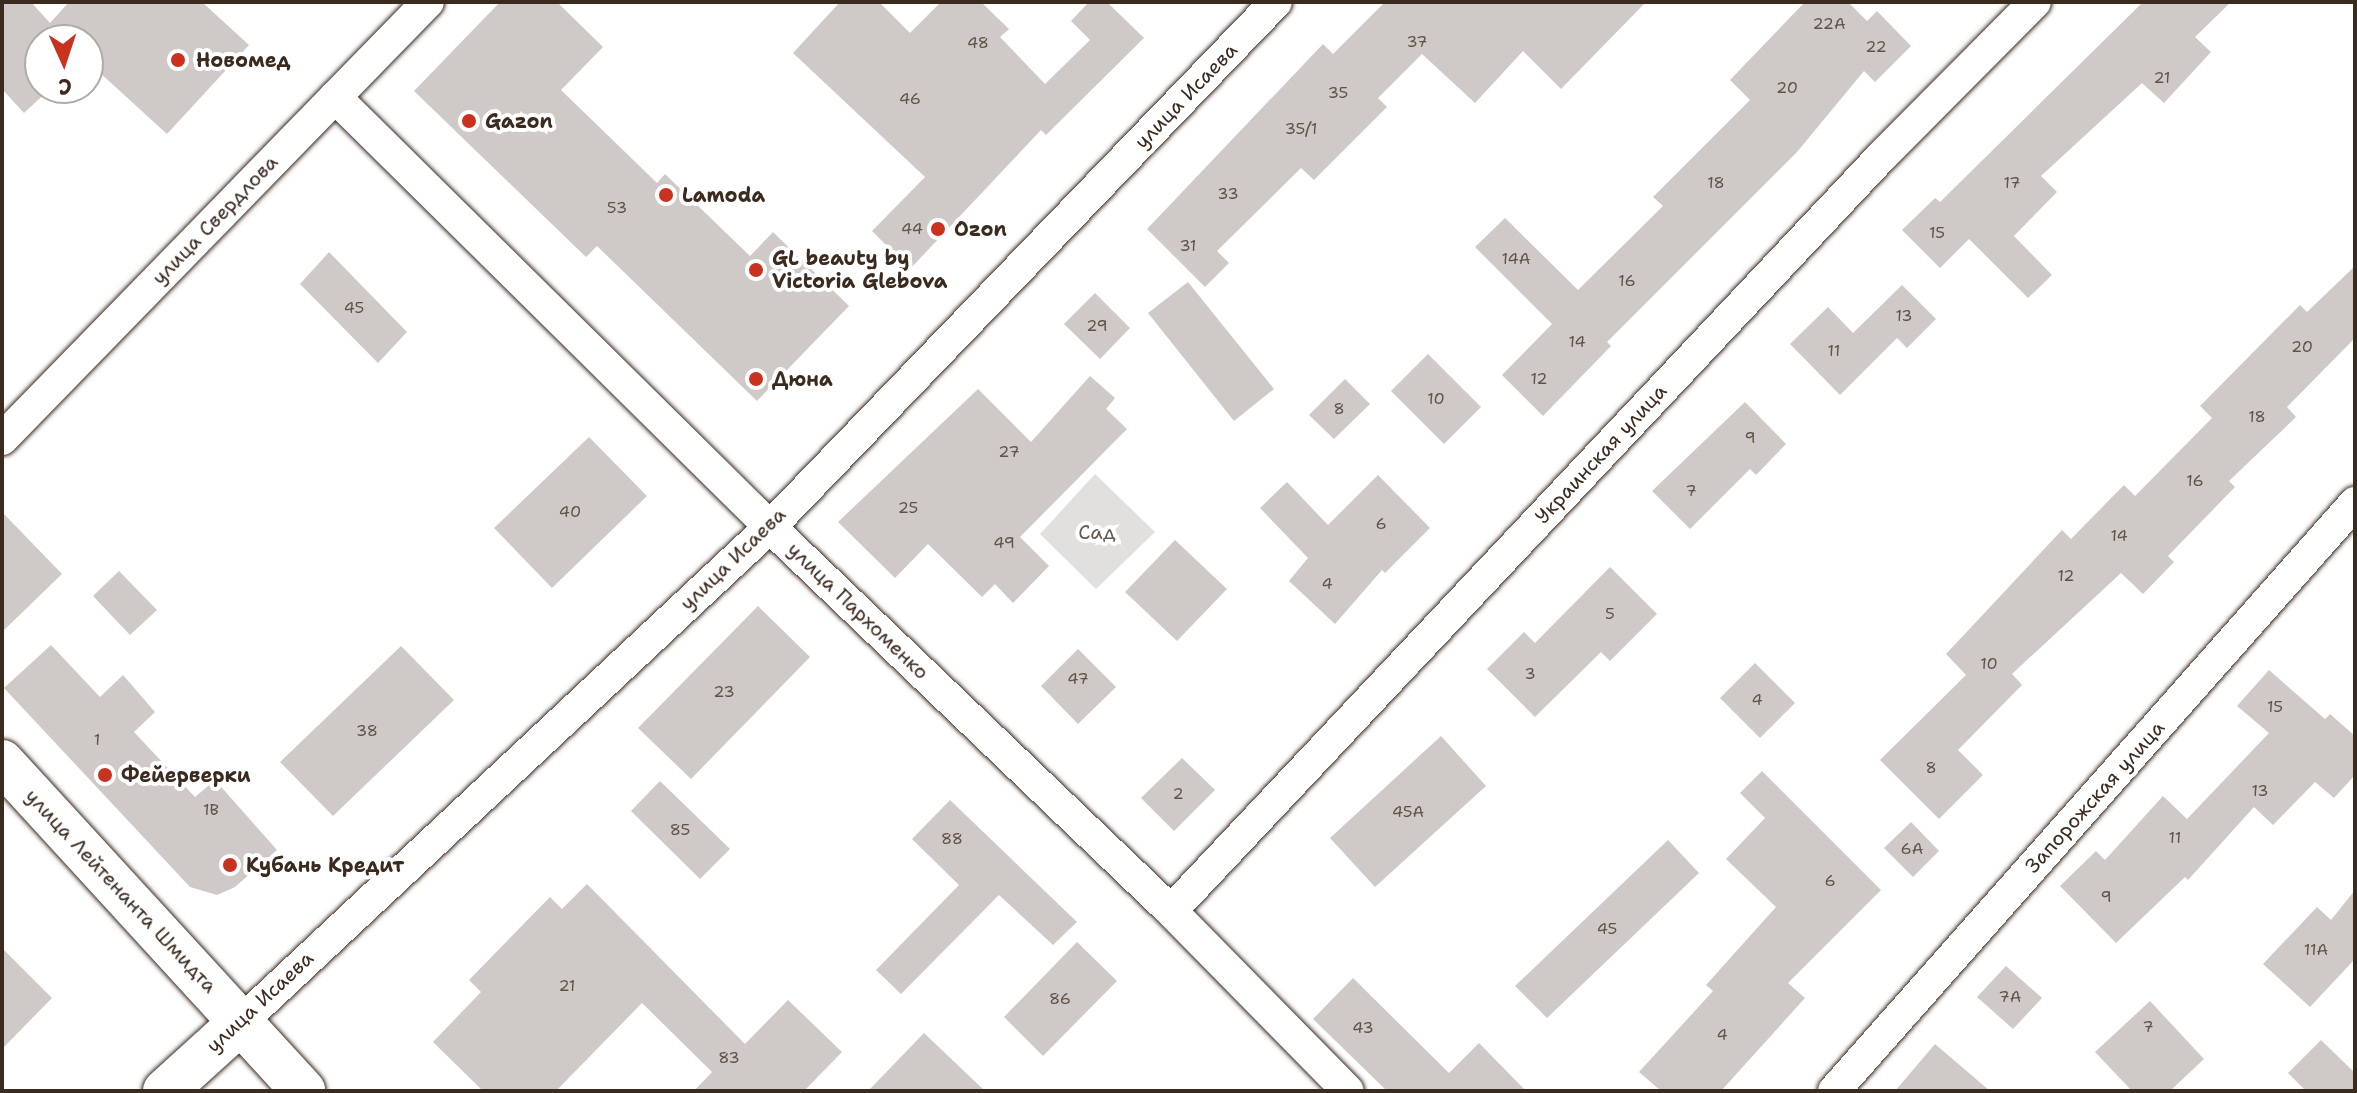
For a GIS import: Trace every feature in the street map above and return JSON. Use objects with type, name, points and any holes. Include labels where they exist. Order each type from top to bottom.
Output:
[{"type":"street","name":"улица Свердлова","points":[[2,439],[428,2]]},
{"type":"street","name":"улица Исаева","points":[[165,1091],[770,527],[1276,2]]},
{"type":"street","name":"Украинская улица","points":[[1171,911],[1882,156],[2035,2]]},
{"type":"street","name":"улица Пархоменко","points":[[335,97],[770,527],[1171,911],[1348,1091]]},
{"type":"street","points":[[2,403],[43,397]]},
{"type":"street","name":"Запорожская улица","points":[[1834,1091],[2355,503]]},
{"type":"street","name":"улица Лейтенанта Шмидта","points":[[2,762],[303,1091]]},
{"type":"green space","name":"Сад","points":[[1095,474],[1155,532],[1096,589],[1040,534]]},
{"type":"building","name":"Новомед","points":[[2,2],[31,2],[50,23],[69,2],[202,2],[249,45],[167,134],[104,77],[104,24],[24,24],[24,104],[34,104],[24,113],[2,89]]},
{"type":"building","points":[[500,2],[557,2],[603,47],[561,90],[657,183],[665,174],[750,256],[773,232],[849,306],[757,401],[597,246],[586,257],[414,91]]},
{"type":"building","points":[[840,2],[879,2],[910,33],[941,2],[981,2],[1009,29],[1000,37],[1045,84],[1090,40],[1071,21],[1089,2],[1107,2],[1144,38],[1046,135],[1041,130],[910,269],[872,231],[925,177],[793,53]]},
{"type":"building","points":[[1385,2],[1646,2],[1561,89],[1523,51],[1475,103],[1422,54],[1378,98],[1387,107],[1314,180],[1301,168],[1217,251],[1229,263],[1205,287],[1147,229],[1323,44],[1333,54]]},
{"type":"building","points":[[1805,2],[1848,2],[1867,21],[1877,11],[1911,46],[1875,82],[1864,71],[1797,152],[1607,342],[1611,346],[1543,416],[1502,375],[1552,324],[1475,247],[1505,218],[1578,290],[1663,206],[1653,197],[1750,100],[1730,80]]},
{"type":"building","points":[[2143,2],[2231,2],[2195,37],[2211,52],[2164,103],[2142,83],[2041,176],[2057,192],[2014,236],[2052,275],[2028,298],[1969,239],[1940,268],[1902,230],[1935,198],[1940,202]]},
{"type":"building","points":[[329,252],[407,332],[378,363],[300,284]]},
{"type":"building","points":[[2355,266],[2355,338],[2287,407],[2296,417],[2229,481],[2235,487],[2168,556],[2174,562],[2143,594],[2121,573],[2012,674],[2022,685],[1958,750],[1983,775],[1939,819],[1880,760],[1966,675],[1946,654],[2062,530],[2071,539],[2124,485],[2135,496],[2212,418],[2200,406],[2300,305],[2307,312]]},
{"type":"building","points":[[1188,282],[1274,389],[1234,421],[1148,313]]},
{"type":"building","points":[[1902,285],[1936,319],[1907,348],[1897,338],[1840,395],[1790,344],[1828,307],[1853,333]]},
{"type":"building","points":[[1095,293],[1130,328],[1100,359],[1064,324]]},
{"type":"building","points":[[1428,354],[1481,407],[1444,444],[1391,391]]},
{"type":"building","points":[[1090,376],[1115,398],[1106,409],[1127,429],[1020,537],[1049,566],[1013,603],[995,584],[982,597],[928,544],[895,578],[838,522],[978,389],[1031,442]]},
{"type":"building","points":[[1345,379],[1370,404],[1334,439],[1309,415]]},
{"type":"building","points":[[1745,402],[1786,444],[1756,475],[1750,469],[1690,529],[1652,491]]},
{"type":"building","points":[[589,437],[647,496],[552,588],[494,528]]},
{"type":"building","points":[[1378,475],[1430,528],[1385,573],[1382,570],[1335,624],[1289,581],[1308,558],[1260,508],[1287,482],[1328,525]]},
{"type":"building","points":[[2,512],[62,574],[2,632]]},
{"type":"building","points":[[1175,540],[1227,589],[1177,641],[1125,592]]},
{"type":"building","points":[[1610,567],[1657,614],[1610,661],[1601,652],[1535,717],[1487,669],[1524,632],[1535,643]]},
{"type":"building","points":[[119,571],[157,610],[130,635],[93,596]]},
{"type":"building","points":[[758,606],[810,657],[691,779],[638,728]]},
{"type":"building","points":[[51,645],[100,697],[123,675],[155,712],[134,732],[195,797],[215,780],[277,850],[235,887],[217,895],[190,887],[4,688]]},
{"type":"building","points":[[401,646],[454,700],[333,816],[280,762]]},
{"type":"building","points":[[1078,649],[1116,687],[1078,724],[1041,686]]},
{"type":"building","points":[[1755,663],[1795,703],[1760,738],[1720,698]]},
{"type":"building","points":[[2269,670],[2325,719],[2330,714],[2355,736],[2355,775],[2334,798],[2315,782],[2273,825],[2254,807],[2188,880],[2185,877],[2116,943],[2060,886],[2096,851],[2105,860],[2163,796],[2187,819],[2269,733],[2237,706]]},
{"type":"building","points":[[1441,736],[1486,786],[1375,887],[1330,838]]},
{"type":"building","points":[[1182,758],[1215,790],[1174,831],[1141,798]]},
{"type":"building","points":[[1762,771],[1881,890],[1788,983],[1805,998],[1721,1091],[1661,1091],[1639,1072],[1713,991],[1706,985],[1776,907],[1726,859],[1765,818],[1740,793]]},
{"type":"building","points":[[660,781],[730,849],[700,879],[631,811]]},
{"type":"building","points":[[950,800],[1077,922],[1053,945],[999,895],[901,994],[876,970],[959,885],[912,839]]},
{"type":"building","points":[[1911,822],[1939,851],[1913,877],[1884,848]]},
{"type":"building","points":[[1668,840],[1699,873],[1547,1018],[1515,986]]},
{"type":"building","points":[[587,884],[745,1044],[788,1000],[842,1052],[804,1091],[694,1091],[712,1072],[642,1003],[556,1091],[483,1091],[433,1042],[481,992],[469,980],[550,897],[562,909]]},
{"type":"building","points":[[2355,890],[2355,959],[2310,1007],[2263,964],[2317,907],[2331,920]]},
{"type":"building","points":[[1077,942],[1117,981],[1043,1056],[1004,1017]]},
{"type":"building","points":[[2,948],[52,998],[2,1049]]},
{"type":"building","points":[[2006,966],[2042,998],[2013,1029],[1977,997]]},
{"type":"building","points":[[1353,978],[1449,1073],[1479,1043],[1526,1091],[1387,1091],[1313,1019]]},
{"type":"building","points":[[2150,1001],[2204,1059],[2170,1091],[2132,1091],[2095,1052]]},
{"type":"building","points":[[924,1033],[985,1091],[868,1091]]},
{"type":"building","points":[[2321,1040],[2355,1073],[2355,1091],[2306,1091],[2288,1073]]},
{"type":"building","points":[[1935,1044],[1990,1091],[1895,1091]]},
{"type":"place","name":"Новомед","points":[[178,60]]},
{"type":"place","name":"Gazon","points":[[469,121]]},
{"type":"place","name":"Lamoda","points":[[666,195]]},
{"type":"place","name":"Ozon","points":[[938,229]]},
{"type":"place","name":"GL beauty by Victoria Glebova","points":[[756,270]]},
{"type":"place","name":"Дюна","points":[[756,379]]},
{"type":"place","name":"Фейерверки","points":[[105,775]]},
{"type":"place","name":"Кубань Кредит","points":[[230,865]]}]
